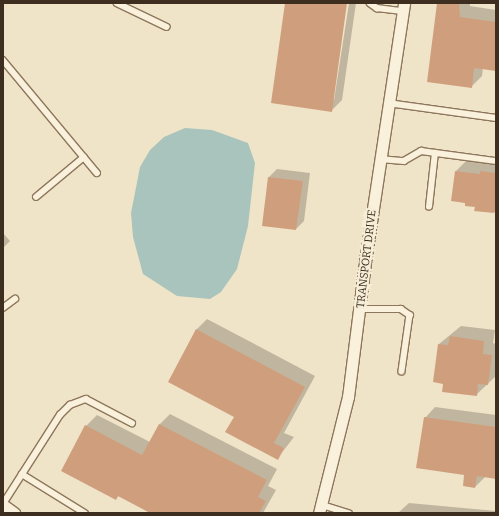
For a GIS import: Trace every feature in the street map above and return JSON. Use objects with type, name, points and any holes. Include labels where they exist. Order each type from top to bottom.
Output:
[{"type":"street","name":"TRANSPORT DRIVE","points":[[320,509],[348,397],[380,158],[403,7]]},
{"type":"street","points":[[3,504],[14,513]]},
{"type":"lane","points":[[117,3],[167,27]]},
{"type":"lane","points":[[370,3],[377,8],[403,7]]},
{"type":"lane","points":[[3,60],[97,173]]},
{"type":"lane","points":[[388,103],[496,118]]},
{"type":"lane","points":[[380,158],[404,161],[421,151],[496,161]]},
{"type":"lane","points":[[429,207],[435,153]]},
{"type":"lane","points":[[36,197],[84,157]]},
{"type":"lane","points":[[3,308],[15,299]]},
{"type":"lane","points":[[360,309],[401,309],[410,315],[402,371]]},
{"type":"lane","points":[[3,504],[60,415],[70,405],[86,399],[132,423]]},
{"type":"lane","points":[[22,474],[85,513]]},
{"type":"lane","points":[[320,509],[349,513]]},
{"type":"water","points":[[185,128],[212,130],[248,143],[255,163],[248,226],[237,269],[221,292],[210,299],[177,296],[143,274],[133,237],[131,213],[140,167],[150,150],[164,137]]},
{"type":"building","points":[[285,3],[347,3],[332,112],[271,103]]},
{"type":"building","points":[[437,3],[459,3],[460,17],[496,22],[496,71],[474,68],[472,88],[427,82]]},
{"type":"building","points":[[455,171],[480,174],[480,171],[496,173],[496,210],[494,213],[474,211],[475,207],[465,206],[465,203],[451,201]]},
{"type":"building","points":[[268,177],[303,181],[296,230],[262,226]]},
{"type":"building","points":[[196,329],[305,387],[274,443],[284,448],[278,460],[225,432],[234,417],[168,382]]},
{"type":"building","points":[[450,336],[484,341],[483,354],[492,355],[488,385],[478,384],[477,396],[442,392],[443,384],[433,382],[438,344],[448,345]]},
{"type":"building","points":[[424,417],[496,427],[496,479],[477,476],[475,488],[463,486],[464,475],[416,468]]},
{"type":"building","points":[[159,424],[267,480],[258,497],[266,501],[259,513],[150,513],[118,496],[116,500],[61,471],[85,425],[142,455]]}]
